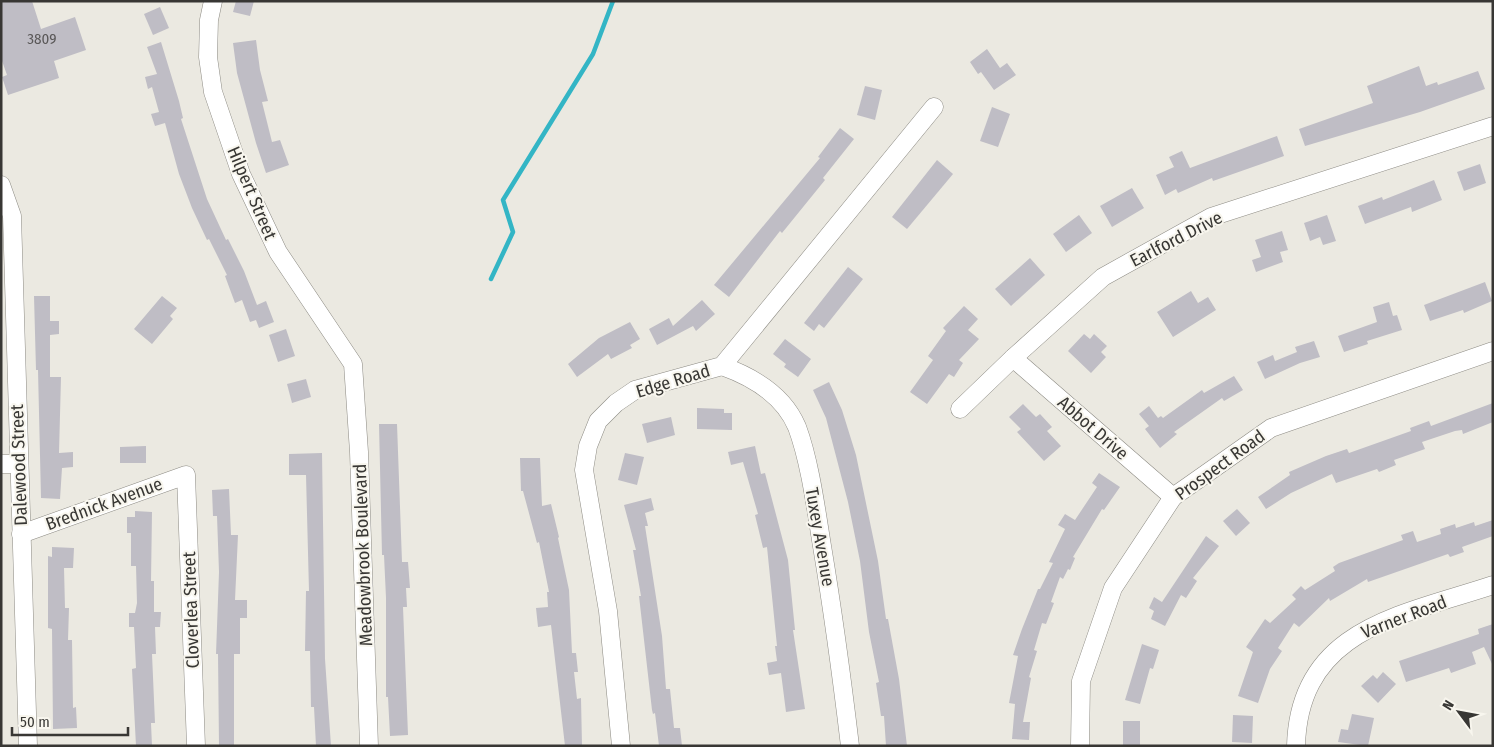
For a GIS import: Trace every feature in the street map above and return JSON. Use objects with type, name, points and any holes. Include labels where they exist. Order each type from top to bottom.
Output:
[{"type":"street","name":"Hilpert Street","points":[[212,1],[209,20],[208,56],[213,92],[241,174],[278,252],[353,364]]},
{"type":"street","name":"Edge Road","points":[[621,746],[608,611],[584,470],[588,446],[598,421],[616,403],[635,390],[722,366],[934,107]]},
{"type":"street","name":"Earlford Drive","points":[[960,409],[1013,358],[1104,277],[1211,218],[1493,126]]},
{"type":"street","name":"Dalewood Street","points":[[1,185],[12,216],[10,464],[21,534],[28,746]]},
{"type":"street","name":"Prospect Road","points":[[1080,746],[1081,681],[1113,588],[1173,497],[1271,428],[1493,352]]},
{"type":"street","name":"Abbot Drive","points":[[1013,358],[1173,497]]},
{"type":"street","name":"Meadowbrook Boulevard","points":[[353,364],[359,452],[369,746]]},
{"type":"street","name":"Tuxey Avenue","points":[[722,366],[745,374],[780,400],[796,426],[814,492],[839,653],[850,746]]},
{"type":"street","name":"Brednick Avenue","points":[[21,534],[186,475]]},
{"type":"street","name":"Cloverlea Street","points":[[186,475],[196,746]]},
{"type":"street","name":"Varner Road","points":[[1296,746],[1297,730],[1304,700],[1317,671],[1336,650],[1368,628],[1493,585]]},
{"type":"building","points":[[1,1],[32,1],[41,29],[75,17],[86,50],[54,61],[59,78],[8,95],[2,77],[7,75],[1,58]]},
{"type":"building","points":[[236,1],[254,1],[250,16],[233,12]]},
{"type":"building","points":[[160,7],[169,28],[153,35],[144,14]]},
{"type":"building","points":[[256,40],[260,70],[268,101],[262,102],[272,142],[280,140],[289,165],[266,173],[237,73],[233,43]]},
{"type":"building","points":[[161,42],[179,101],[183,118],[181,119],[207,199],[226,240],[228,239],[244,271],[257,305],[266,301],[274,322],[259,328],[256,320],[250,322],[242,300],[235,303],[225,276],[227,275],[209,239],[207,240],[192,208],[179,174],[165,123],[155,126],[151,114],[159,112],[152,87],[148,89],[145,77],[157,74],[147,47]]},
{"type":"building","points":[[987,49],[1000,68],[1007,63],[1016,75],[994,90],[981,72],[978,74],[970,62]]},
{"type":"building","points":[[1419,66],[1426,86],[1437,82],[1438,85],[1478,71],[1485,89],[1420,112],[1305,146],[1299,129],[1373,103],[1367,86]]},
{"type":"building","points":[[865,86],[882,90],[875,120],[857,115]]},
{"type":"building","points":[[992,107],[1010,114],[998,147],[980,141]]},
{"type":"building","points":[[840,128],[854,139],[823,178],[825,180],[782,233],[780,231],[729,297],[714,285],[820,158],[818,157]]},
{"type":"building","points":[[1277,136],[1284,156],[1213,181],[1212,178],[1178,193],[1176,189],[1165,195],[1156,175],[1174,167],[1169,157],[1182,151],[1190,168]]},
{"type":"building","points":[[937,160],[953,174],[907,229],[892,217]]},
{"type":"building","points":[[1480,164],[1486,183],[1464,191],[1457,172]]},
{"type":"building","points":[[1434,180],[1442,200],[1412,212],[1411,207],[1365,224],[1358,206],[1382,197],[1383,200]]},
{"type":"building","points":[[1132,188],[1144,208],[1112,227],[1100,206]]},
{"type":"building","points":[[1079,215],[1092,233],[1066,252],[1053,234]]},
{"type":"building","points":[[1327,215],[1336,241],[1323,245],[1320,237],[1310,241],[1304,223]]},
{"type":"building","points":[[1282,231],[1288,250],[1280,252],[1283,262],[1256,272],[1252,260],[1261,257],[1255,240]]},
{"type":"building","points":[[1030,258],[1045,275],[1011,306],[995,289]]},
{"type":"building","points":[[848,267],[863,279],[824,328],[819,324],[814,331],[804,323]]},
{"type":"building","points":[[1485,282],[1492,301],[1464,313],[1463,310],[1430,321],[1424,305]]},
{"type":"building","points":[[1191,291],[1198,303],[1208,297],[1216,310],[1173,337],[1157,312]]},
{"type":"building","points":[[34,296],[50,296],[50,321],[59,321],[59,334],[50,335],[50,377],[61,377],[59,453],[73,452],[73,467],[62,468],[60,499],[41,498]]},
{"type":"building","points":[[162,296],[177,308],[170,316],[173,319],[152,344],[134,329]]},
{"type":"building","points":[[702,300],[715,314],[696,331],[693,326],[657,345],[649,329],[669,318],[673,326]]},
{"type":"building","points":[[1389,302],[1393,316],[1397,315],[1402,330],[1367,341],[1368,344],[1344,352],[1338,336],[1377,322],[1373,307]]},
{"type":"building","points":[[964,306],[978,319],[968,330],[979,339],[959,360],[963,363],[954,377],[949,374],[927,404],[910,392],[933,360],[928,356],[946,331],[943,328]]},
{"type":"building","points":[[630,322],[640,339],[630,345],[632,348],[611,359],[608,354],[577,377],[568,364],[599,338]]},
{"type":"building","points":[[286,329],[295,356],[278,362],[269,335]]},
{"type":"building","points":[[1084,334],[1090,339],[1094,334],[1107,346],[1101,352],[1106,357],[1091,373],[1068,351]]},
{"type":"building","points":[[785,339],[811,359],[798,377],[784,367],[786,364],[773,354]]},
{"type":"building","points":[[1314,341],[1320,357],[1300,363],[1265,379],[1257,362],[1273,355],[1275,361],[1297,352],[1295,347]]},
{"type":"building","points":[[1234,376],[1243,390],[1224,401],[1222,398],[1174,432],[1177,434],[1160,448],[1145,429],[1149,426],[1139,414],[1149,406],[1158,418],[1161,416],[1163,418],[1202,390],[1204,393]]},
{"type":"building","points":[[306,379],[311,397],[292,403],[287,384]]},
{"type":"building","points":[[829,382],[842,410],[856,455],[878,561],[886,619],[888,619],[899,679],[907,746],[886,746],[884,716],[881,716],[876,683],[879,682],[869,632],[860,561],[848,502],[826,418],[813,390]]},
{"type":"building","points":[[1493,403],[1493,422],[1463,434],[1462,430],[1455,431],[1422,442],[1425,449],[1394,460],[1396,465],[1379,472],[1377,469],[1336,483],[1332,474],[1291,493],[1266,509],[1258,497],[1290,475],[1289,472],[1326,456],[1347,449],[1349,453],[1411,431],[1410,428],[1429,421],[1431,426]]},
{"type":"building","points":[[1023,404],[1036,417],[1040,414],[1052,427],[1047,431],[1061,446],[1044,461],[1017,432],[1021,429],[1009,417]]},
{"type":"building","points":[[697,408],[724,409],[724,413],[732,413],[732,430],[697,429]]},
{"type":"building","points":[[671,417],[675,435],[647,443],[642,424]]},
{"type":"building","points":[[379,424],[397,424],[402,562],[408,562],[410,588],[406,588],[407,607],[403,607],[408,735],[390,736],[388,697],[386,697],[386,598],[384,555],[382,555]]},
{"type":"building","points":[[146,446],[146,463],[120,463],[120,447]]},
{"type":"building","points":[[755,446],[761,474],[765,473],[788,560],[795,630],[793,630],[805,709],[786,712],[781,673],[769,675],[767,663],[777,661],[775,646],[777,646],[767,547],[763,548],[755,515],[758,514],[743,462],[731,465],[728,452]]},
{"type":"building","points":[[322,453],[325,659],[331,746],[316,746],[314,707],[311,707],[310,651],[305,651],[306,591],[309,591],[306,475],[289,475],[289,454]]},
{"type":"building","points":[[625,453],[644,457],[637,485],[618,480]]},
{"type":"building","points":[[520,458],[540,458],[542,506],[551,504],[559,537],[569,590],[572,653],[576,653],[578,672],[574,672],[577,699],[581,698],[582,746],[565,746],[551,625],[538,627],[536,608],[548,607],[547,592],[549,592],[539,542],[537,543],[523,491],[521,491]]},
{"type":"building","points":[[1099,473],[1120,487],[1104,510],[1102,509],[1073,557],[1075,558],[1070,570],[1068,569],[1063,579],[1060,577],[1051,602],[1054,603],[1046,624],[1042,623],[1034,650],[1037,651],[1029,677],[1031,678],[1023,722],[1030,722],[1029,740],[1012,739],[1015,704],[1009,703],[1018,656],[1013,655],[1038,589],[1040,589],[1053,563],[1049,562],[1065,529],[1058,525],[1065,514],[1075,520],[1097,487],[1092,483]]},
{"type":"building","points":[[229,489],[231,535],[238,535],[235,600],[247,600],[247,618],[240,618],[240,654],[234,654],[234,746],[219,746],[218,654],[216,654],[219,572],[217,516],[213,516],[212,490]]},
{"type":"building","points":[[651,498],[654,510],[645,513],[648,526],[645,526],[662,636],[666,689],[670,689],[674,728],[680,728],[682,746],[659,746],[655,713],[653,714],[652,710],[639,596],[641,596],[633,550],[636,550],[624,505]]},
{"type":"building","points":[[1237,509],[1250,523],[1236,536],[1223,521]]},
{"type":"building","points":[[135,511],[152,512],[151,581],[154,581],[154,612],[161,612],[160,627],[155,627],[156,654],[152,654],[155,723],[151,723],[152,746],[136,746],[132,669],[136,668],[134,627],[129,627],[129,613],[135,613],[137,603],[136,566],[131,566],[131,533],[127,533],[127,517],[135,517]]},
{"type":"building","points":[[1493,520],[1493,536],[1462,547],[1464,552],[1450,557],[1448,554],[1368,582],[1367,579],[1330,601],[1329,598],[1299,627],[1294,623],[1278,648],[1282,651],[1270,669],[1258,703],[1238,696],[1253,652],[1246,647],[1265,619],[1270,623],[1296,599],[1292,595],[1301,586],[1305,590],[1335,571],[1333,567],[1339,563],[1403,540],[1401,535],[1413,531],[1417,542],[1441,534],[1440,529],[1455,524],[1456,528],[1474,522],[1475,526]]},
{"type":"building","points":[[1206,536],[1219,546],[1193,578],[1197,581],[1186,598],[1181,595],[1165,626],[1151,619],[1154,611],[1149,608],[1154,597],[1162,602]]},
{"type":"building","points":[[52,547],[74,548],[73,568],[64,568],[65,608],[69,608],[68,640],[72,640],[73,708],[76,707],[77,728],[53,729],[52,629],[48,628],[48,556],[52,557]]},
{"type":"building","points":[[1493,624],[1493,666],[1484,647],[1472,652],[1476,664],[1451,673],[1449,668],[1406,682],[1399,661],[1479,634],[1478,629]]},
{"type":"building","points":[[1142,644],[1159,650],[1153,669],[1150,668],[1140,704],[1125,700]]},
{"type":"building","points":[[1383,672],[1396,684],[1378,703],[1361,686],[1373,675],[1377,679]]},
{"type":"building","points":[[1352,714],[1374,718],[1368,746],[1338,742],[1341,729],[1348,730]]},
{"type":"building","points":[[1233,715],[1253,716],[1252,743],[1232,742]]},
{"type":"building","points":[[1123,721],[1140,721],[1140,746],[1123,746]]},
{"type":"waterway","points":[[491,279],[513,232],[503,200],[593,54],[613,1]]}]
